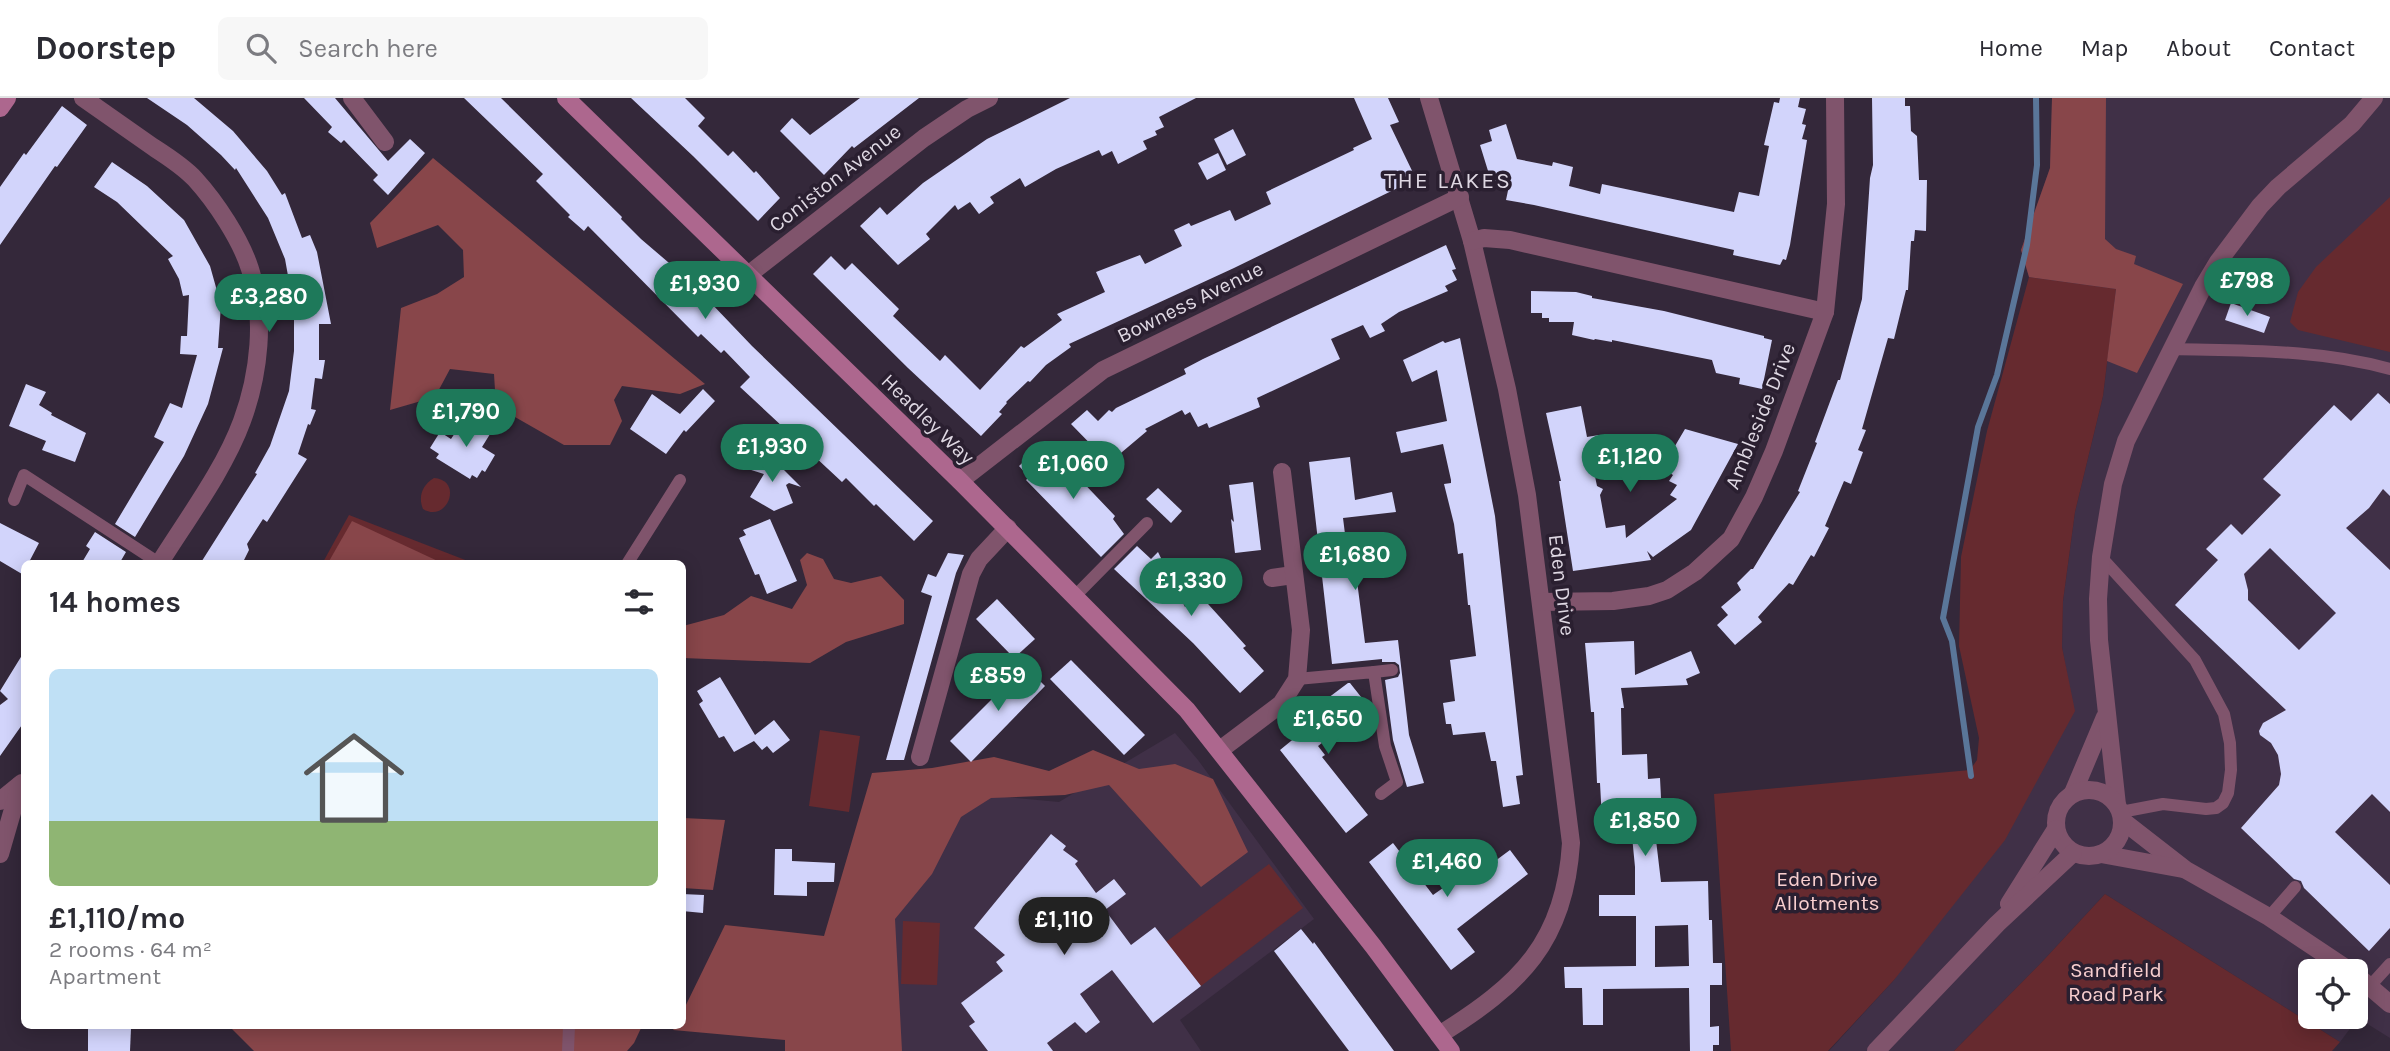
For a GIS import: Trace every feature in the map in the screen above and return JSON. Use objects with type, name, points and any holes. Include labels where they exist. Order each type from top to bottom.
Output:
[{"type":"main road","name":"Headley Way","points":[[566,98],[1008,528],[1187,710],[1373,946],[1451,1051]]},
{"type":"street","points":[[83,98],[179,164],[195,179],[234,235],[250,269],[256,300],[256,364],[242,421],[225,457],[161,560]]},
{"type":"street","points":[[352,98],[385,142]]},
{"type":"street","name":"Coniston Avenue","points":[[748,275],[924,138],[967,109],[989,98]]},
{"type":"street","name":"Eden Drive","points":[[1429,98],[1472,241],[1507,389],[1527,495],[1571,843],[1569,871],[1557,914],[1536,956],[1497,995],[1466,1019],[1439,1035]]},
{"type":"street","name":"Ambleside Drive","points":[[1541,602],[1613,601],[1648,596],[1681,582],[1731,539],[1754,497],[1774,451],[1825,312],[1836,204],[1835,98]]},
{"type":"street","points":[[2101,855],[2117,842],[2120,813],[2106,714],[2099,626],[2101,558],[2119,462],[2126,441],[2218,262],[2260,206],[2278,187],[2352,124],[2374,98]]},
{"type":"street","name":"Bowness Avenue","points":[[960,481],[1103,370],[1460,197]]},
{"type":"street","points":[[1472,241],[1510,240],[1825,312]]},
{"type":"street","points":[[1220,750],[1281,704],[1297,679],[1301,630],[1282,472]]},
{"type":"street","points":[[920,757],[971,574],[979,559],[1008,528]]},
{"type":"street","points":[[1272,578],[1293,575]]},
{"type":"street","points":[[2073,793],[2106,714]]},
{"type":"street","points":[[0,801],[21,784]]},
{"type":"street","points":[[0,854],[21,786]]},
{"type":"street","points":[[2186,870],[2101,855],[2087,857],[2073,853],[2062,843],[2056,829],[2056,815],[2062,802],[2073,793],[2089,789],[2105,794],[2120,813],[2186,870],[2269,917],[2332,959]]},
{"type":"street","points":[[1997,924],[2056,829]]},
{"type":"street","points":[[1876,1051],[1997,924],[2073,853]]},
{"type":"street","points":[[2368,985],[2390,1004]]},
{"type":"lane","points":[[2173,349],[2296,352],[2358,360],[2390,369]]},
{"type":"lane","points":[[14,500],[24,475],[154,560]]},
{"type":"lane","points":[[630,560],[680,480]]},
{"type":"lane","points":[[1075,596],[1147,523]]},
{"type":"lane","points":[[2101,558],[2195,660],[2224,714],[2230,743],[2228,793],[2223,803],[2216,808],[2163,804],[2120,813]]},
{"type":"lane","points":[[1297,679],[1392,670]]},
{"type":"lane","points":[[1374,672],[1385,746],[1397,782],[1381,794]]},
{"type":"lane","points":[[2269,917],[2295,887]]},
{"type":"lane","points":[[2368,978],[2390,964]]},
{"type":"lane","points":[[568,1051],[569,1029]]},
{"type":"shaded area","points":[[2052,98],[2390,98],[2390,1038],[2368,1024],[2368,959],[2298,959],[2298,1016],[2105,894],[1954,1051],[1829,1051],[1894,980],[2071,696],[2062,647],[2063,601],[2075,512],[2103,396],[2116,290],[2029,277],[2021,250],[2050,168]]},
{"type":"shaded area","points":[[2052,98],[2106,98],[2105,239],[2116,249],[2136,256],[2134,264],[2183,284],[2137,373],[2107,361],[2116,289],[2029,277],[2021,250],[2050,168]]},
{"type":"shaded area","points":[[433,158],[705,384],[680,394],[622,386],[614,400],[622,421],[610,445],[564,445],[496,406],[494,374],[450,369],[435,397],[390,410],[401,308],[437,294],[464,277],[463,250],[438,225],[377,248],[370,223]]},
{"type":"shaded area","points":[[352,521],[436,560],[330,560]]},
{"type":"shaded area","points":[[807,553],[823,559],[834,579],[851,583],[881,576],[904,600],[904,624],[846,642],[810,663],[686,658],[686,625],[724,615],[751,596],[792,609],[807,585],[800,560]]},
{"type":"shaded area","points":[[1175,733],[1198,760],[1314,919],[1180,1020],[1201,1051],[838,1051],[879,785],[1059,802]]},
{"type":"shaded area","points":[[1093,750],[1139,769],[1175,764],[1213,779],[1248,852],[1201,887],[1109,785],[1065,795],[991,798],[961,817],[932,874],[895,919],[902,1051],[785,1051],[785,1040],[673,1030],[686,1029],[686,1005],[725,925],[824,936],[872,773],[932,768],[994,757],[1049,771]]},
{"type":"shaded area","points":[[686,818],[725,820],[713,890],[686,888]]},
{"type":"shaded area","points":[[232,1029],[641,1029],[627,1051],[254,1051]]},
{"type":"shaded area","points":[[2319,1029],[2350,1029],[2340,1042]]},
{"type":"green space","points":[[2390,197],[2390,352],[2298,330],[2290,322],[2298,292],[2316,267]]},
{"type":"green space","name":"Eden Drive Allotments","points":[[2029,277],[2116,289],[2103,396],[2075,512],[2063,601],[2062,647],[2075,711],[2005,840],[1894,980],[1828,1051],[1731,1051],[1714,794],[1970,770],[1977,760],[1979,738],[1959,646],[1961,557],[1987,431]]},
{"type":"green space","points":[[434,478],[443,481],[450,493],[445,506],[432,512],[423,509],[421,496],[424,488]]},
{"type":"green space","points":[[349,515],[465,560],[324,560]]},
{"type":"green space","points":[[820,730],[860,736],[849,812],[809,806]]},
{"type":"green space","points":[[1269,864],[1303,908],[1201,986],[1166,942]]},
{"type":"green space","name":"Sandfield Road Park","points":[[2105,894],[2298,1016],[2298,1029],[2319,1029],[2340,1042],[2332,1051],[1954,1051]]},
{"type":"green space","points":[[903,921],[940,923],[937,985],[901,984]]},
{"type":"building","points":[[147,98],[194,98],[233,131],[267,171],[282,195],[285,193],[302,238],[310,235],[317,252],[331,324],[319,324],[319,360],[325,360],[322,379],[315,378],[311,409],[316,410],[310,425],[308,424],[298,454],[307,459],[267,522],[263,519],[247,544],[249,550],[244,560],[203,560],[257,474],[255,473],[270,446],[289,391],[294,351],[294,309],[285,259],[268,218],[236,168],[235,170],[187,125]]},
{"type":"building","points":[[304,98],[335,98],[388,161],[410,139],[425,153],[388,195],[373,180],[378,175],[344,140],[341,143],[328,132],[332,127]]},
{"type":"building","points":[[464,98],[501,98],[641,239],[689,280],[752,346],[933,521],[914,541],[846,478],[842,482],[740,387],[750,377],[724,350],[721,353],[701,334],[698,337],[588,226],[584,231],[568,217],[570,215],[536,181],[543,174]]},
{"type":"building","points":[[631,98],[685,98],[705,118],[698,126],[728,156],[733,151],[754,173],[756,171],[780,198],[758,221]]},
{"type":"building","points":[[860,98],[919,98],[854,148],[852,146],[824,175],[780,131],[792,118],[810,135]]},
{"type":"building","points":[[1070,98],[1196,98],[1159,117],[1164,127],[1155,131],[1157,135],[1143,141],[1147,149],[1118,164],[1112,151],[1102,156],[1099,150],[1056,169],[1025,187],[1020,178],[990,197],[994,203],[979,214],[970,202],[958,210],[955,205],[926,234],[930,239],[898,265],[860,226],[880,207],[887,215],[923,183],[987,139]]},
{"type":"building","points":[[1354,98],[1388,98],[1399,122],[1390,125],[1416,179],[1234,268],[1069,344],[1071,347],[1046,365],[1006,402],[999,412],[1002,414],[981,436],[813,274],[831,256],[845,270],[852,263],[899,309],[893,316],[940,361],[945,355],[980,390],[1021,346],[1024,348],[1062,320],[1057,314],[1105,292],[1096,272],[1140,255],[1145,264],[1182,246],[1174,230],[1189,223],[1191,226],[1230,210],[1235,221],[1271,204],[1266,192],[1372,139]]},
{"type":"building","points":[[1780,98],[1800,98],[1798,107],[1806,109],[1802,124],[1806,125],[1802,139],[1807,140],[1790,245],[1786,260],[1783,259],[1780,265],[1733,255],[1734,250],[1506,200],[1510,181],[1493,187],[1480,145],[1492,141],[1489,130],[1506,124],[1517,159],[1552,166],[1553,162],[1573,167],[1569,186],[1600,194],[1602,184],[1734,212],[1739,192],[1759,196],[1769,146],[1764,145],[1774,102],[1779,103]]},
{"type":"building","points":[[1872,98],[1905,98],[1905,106],[1910,106],[1911,131],[1917,136],[1919,180],[1927,180],[1926,231],[1915,230],[1914,241],[1911,241],[1908,290],[1894,339],[1888,338],[1862,429],[1866,430],[1858,450],[1863,452],[1851,484],[1844,481],[1825,526],[1829,528],[1814,557],[1811,555],[1793,585],[1789,583],[1758,617],[1762,622],[1735,645],[1717,625],[1728,615],[1721,607],[1741,590],[1737,583],[1753,569],[1800,492],[1798,491],[1817,443],[1815,442],[1840,380],[1862,299],[1873,165]]},
{"type":"building","points":[[62,106],[87,125],[0,245],[0,187]]},
{"type":"building","points":[[1233,129],[1246,155],[1227,165],[1214,139]]},
{"type":"building","points":[[1218,153],[1226,170],[1207,180],[1198,163]]},
{"type":"building","points":[[112,162],[147,186],[184,220],[210,266],[221,305],[218,348],[223,348],[208,404],[184,456],[135,537],[115,524],[164,442],[154,437],[170,403],[182,408],[197,355],[180,354],[181,336],[187,336],[189,295],[183,296],[179,279],[168,259],[173,256],[117,202],[94,187]]},
{"type":"building","points":[[1446,245],[1456,269],[1452,270],[1457,280],[1445,286],[1448,291],[1399,312],[1381,324],[1385,331],[1370,338],[1363,325],[1331,339],[1340,359],[1257,398],[1260,407],[1209,428],[1207,423],[1198,427],[1190,412],[1185,415],[1182,410],[1145,429],[1147,431],[1109,463],[1071,424],[1087,410],[1098,421],[1109,410],[1112,412],[1186,374],[1184,369],[1203,359]]},
{"type":"building","points":[[1531,291],[1576,292],[1592,298],[1664,311],[1764,336],[1772,340],[1762,389],[1739,384],[1740,378],[1716,373],[1712,360],[1612,340],[1594,340],[1572,335],[1574,322],[1549,322],[1549,318],[1542,318],[1542,313],[1531,313]]},
{"type":"building","points":[[2231,303],[2270,317],[2264,333],[2225,320]]},
{"type":"building","points":[[1460,338],[1495,516],[1523,775],[1516,776],[1520,804],[1503,807],[1496,761],[1491,761],[1485,732],[1453,735],[1451,724],[1446,724],[1443,703],[1455,701],[1450,660],[1476,656],[1463,553],[1458,554],[1444,484],[1451,483],[1451,480],[1443,444],[1401,453],[1396,432],[1447,421],[1437,370],[1412,382],[1403,360],[1443,341],[1445,343]]},
{"type":"building","points":[[26,384],[46,392],[39,405],[52,413],[51,415],[86,433],[75,462],[42,450],[46,441],[9,426]]},
{"type":"building","points":[[703,389],[715,401],[686,432],[684,430],[666,454],[630,429],[652,394],[680,414]]},
{"type":"building","points":[[2378,393],[2390,404],[2390,496],[2383,489],[2369,508],[2346,528],[2390,570],[2390,812],[2372,794],[2335,832],[2390,885],[2390,928],[2369,951],[2304,888],[2301,881],[2294,879],[2241,828],[2279,785],[2281,774],[2278,755],[2259,731],[2263,723],[2286,710],[2175,605],[2218,560],[2206,549],[2231,524],[2242,535],[2281,495],[2263,479],[2334,405],[2351,421]],"holes":[[[2270,548],[2336,613],[2299,650],[2248,600],[2244,574]]]},
{"type":"building","points":[[1581,406],[1587,437],[1599,435],[1603,454],[1591,457],[1597,486],[1603,489],[1600,495],[1606,528],[1625,525],[1626,538],[1677,499],[1670,495],[1677,485],[1669,481],[1673,475],[1662,468],[1685,429],[1738,444],[1691,530],[1653,557],[1647,551],[1651,560],[1573,571],[1561,481],[1546,413]]},
{"type":"building","points":[[476,415],[495,426],[482,447],[495,455],[485,472],[482,470],[477,478],[472,475],[470,479],[436,458],[439,454],[430,448],[440,432],[451,439],[457,430],[464,434]]},
{"type":"building","points":[[765,451],[801,487],[789,483],[786,485],[793,503],[774,511],[750,497],[764,474],[748,469]]},
{"type":"building","points":[[1034,452],[1044,462],[1054,452],[1115,516],[1113,519],[1124,534],[1101,557],[1026,480],[1029,477],[1019,466]]},
{"type":"building","points":[[1350,457],[1355,500],[1392,492],[1396,512],[1343,518],[1347,550],[1353,550],[1365,643],[1398,640],[1409,735],[1424,783],[1407,787],[1393,740],[1385,680],[1398,677],[1399,665],[1395,662],[1382,662],[1382,659],[1332,664],[1309,462]]},
{"type":"building","points":[[1253,482],[1261,550],[1235,553],[1229,485]]},
{"type":"building","points":[[1158,488],[1182,511],[1171,523],[1146,499]]},
{"type":"building","points":[[770,519],[797,581],[767,594],[759,574],[755,575],[739,538],[746,535],[743,530]]},
{"type":"building","points":[[0,523],[39,543],[30,560],[21,560],[21,573],[0,561]]},
{"type":"building","points":[[95,532],[126,552],[121,560],[83,560],[90,549],[86,546]]},
{"type":"building","points":[[1137,546],[1151,559],[1158,552],[1185,607],[1199,594],[1246,646],[1243,648],[1264,671],[1240,693],[1193,643],[1114,569]]},
{"type":"building","points":[[948,553],[964,555],[956,573],[904,760],[886,760],[932,596],[921,592],[928,574],[936,577]]},
{"type":"building","points":[[997,599],[1035,639],[1014,658],[976,619]]},
{"type":"building","points":[[1634,641],[1635,675],[1691,651],[1700,673],[1686,679],[1688,685],[1621,688],[1624,708],[1621,708],[1622,755],[1647,754],[1648,779],[1660,778],[1661,798],[1651,798],[1661,882],[1708,881],[1713,963],[1722,963],[1722,985],[1710,985],[1710,1027],[1719,1026],[1719,1045],[1713,1045],[1713,1051],[1690,1051],[1689,988],[1603,989],[1603,1025],[1583,1025],[1582,988],[1565,988],[1564,967],[1636,966],[1636,916],[1599,916],[1599,895],[1635,895],[1635,867],[1632,836],[1603,839],[1594,712],[1591,712],[1585,643]],"holes":[[[1688,925],[1689,966],[1655,967],[1655,926]]]},
{"type":"building","points":[[21,657],[21,726],[0,756],[0,705],[8,699],[0,691]]},
{"type":"building","points":[[1071,660],[1145,735],[1124,755],[1050,679]]},
{"type":"building","points":[[1023,664],[1045,686],[971,762],[950,741]]},
{"type":"building","points":[[720,677],[755,735],[774,720],[790,740],[773,753],[767,746],[762,750],[754,741],[734,752],[724,736],[719,738],[699,704],[703,701],[697,691]]},
{"type":"building","points":[[1348,683],[1369,707],[1318,746],[1325,755],[1322,757],[1368,815],[1346,833],[1280,750],[1313,723],[1308,718],[1326,704],[1324,701]]},
{"type":"building","points":[[1051,834],[1066,846],[1063,850],[1078,861],[1075,864],[1096,893],[1114,879],[1126,894],[1105,910],[1131,945],[1155,927],[1201,986],[1153,1023],[1112,970],[1080,994],[1100,1022],[1086,1033],[1075,1022],[1047,1043],[1053,1051],[988,1051],[969,1026],[975,1022],[961,1003],[1003,971],[996,962],[1005,955],[974,928]]},
{"type":"building","points":[[1393,843],[1433,895],[1467,871],[1472,878],[1510,850],[1528,874],[1457,929],[1475,952],[1451,970],[1369,862]]},
{"type":"building","points":[[775,849],[792,849],[792,861],[835,863],[834,882],[807,882],[807,896],[774,895]]},
{"type":"building","points":[[686,894],[704,895],[703,913],[686,911]]},
{"type":"building","points":[[1301,929],[1313,944],[1314,942],[1394,1051],[1349,1051],[1274,951]]},
{"type":"building","points":[[88,1029],[131,1029],[130,1051],[88,1051]]},
{"type":"waterway","points":[[1971,776],[1952,641],[1943,618],[1978,427],[1997,375],[2027,245],[2037,165],[2036,98]]},
{"type":"district","name":"THE LAKES","points":[[1448,180]]}]
